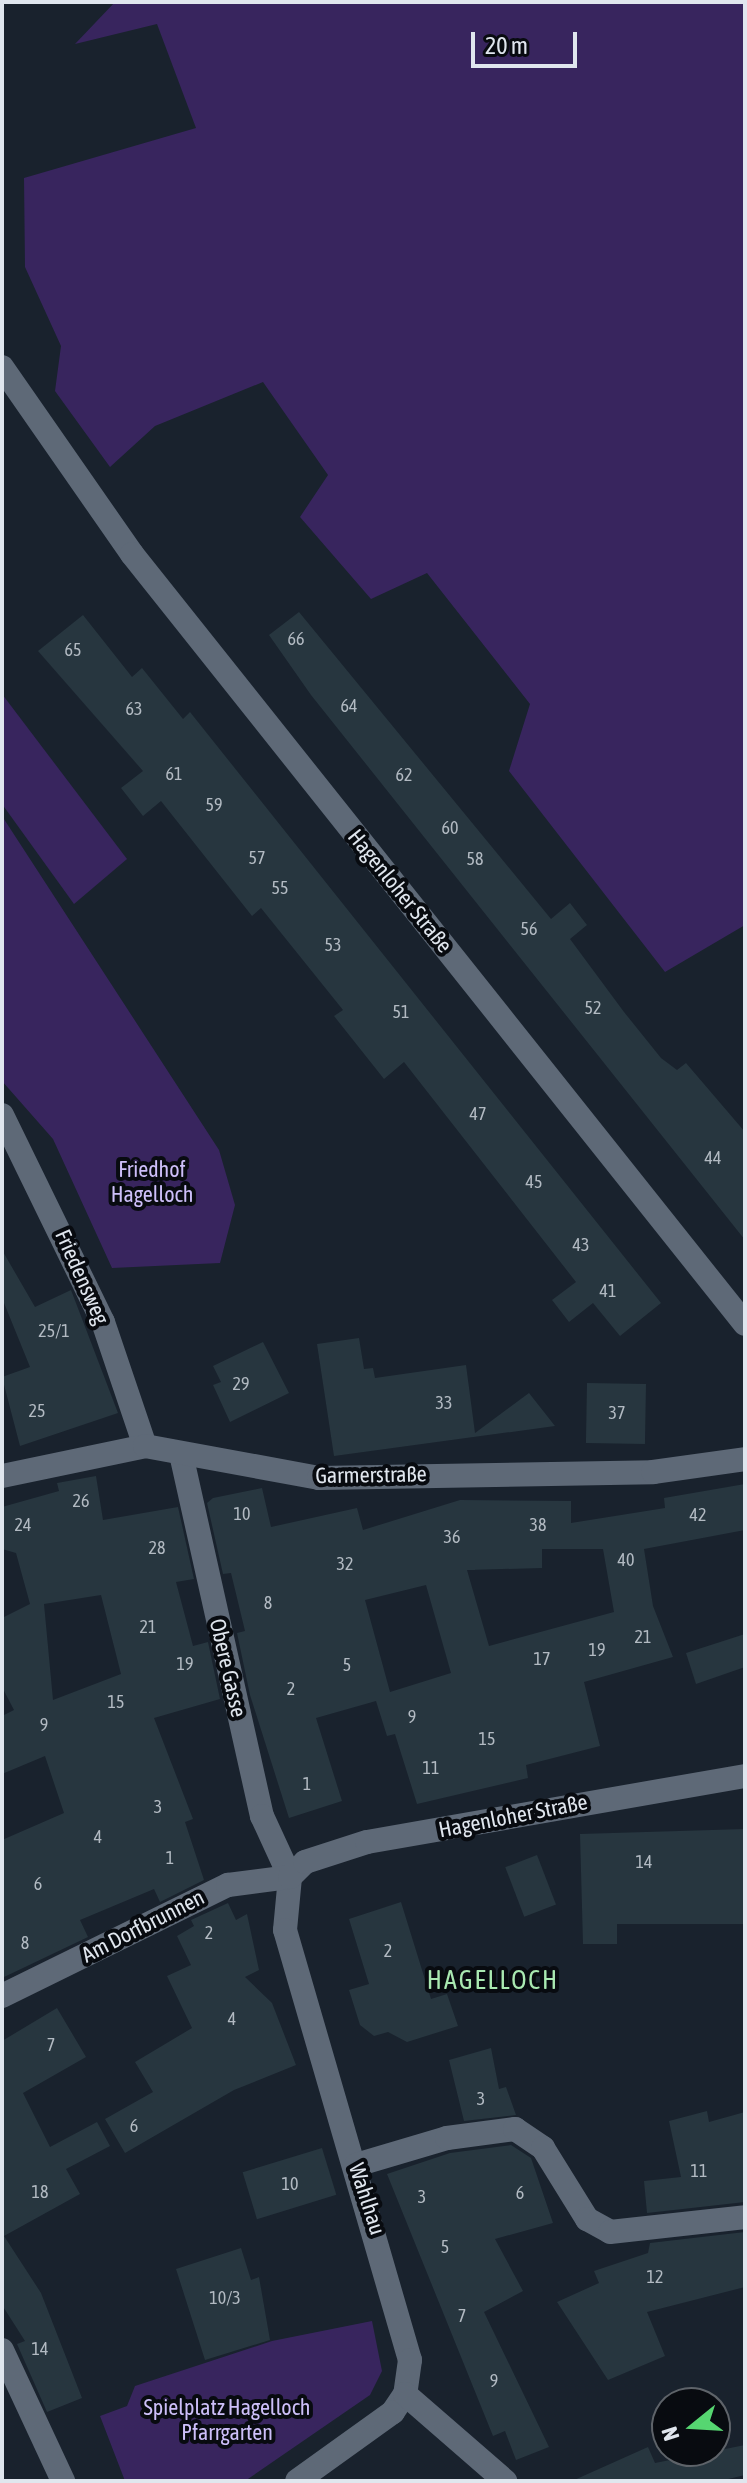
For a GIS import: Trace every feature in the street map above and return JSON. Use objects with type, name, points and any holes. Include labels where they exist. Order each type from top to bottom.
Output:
[{"type":"street","name":"Hagenloher Straße","points":[[2,367],[57,456],[745,1324]]},
{"type":"street","name":"Friedensweg","points":[[2,1115],[103,1322],[145,1446]]},
{"type":"street","name":"Garmerstraße","points":[[2,1476],[145,1446],[319,1478],[640,1473],[745,1459]]},
{"type":"street","name":"Obere Gasse","points":[[181,1454],[262,1816],[290,1877]]},
{"type":"street","name":"Hagenloher Straße","points":[[290,1877],[305,1862],[346,1847],[745,1776]]},
{"type":"street","name":"Am Dorfbrunnen","points":[[2,1996],[228,1885],[290,1877]]},
{"type":"street","name":"Wahlhau","points":[[290,1877],[285,1930],[405,2325],[405,2394]]},
{"type":"street","points":[[356,2165],[447,2138],[515,2129],[543,2148],[587,2219],[610,2232],[745,2217]]},
{"type":"street","points":[[2,2350],[63,2481]]},
{"type":"street","points":[[297,2481],[379,2426],[405,2394],[505,2481]]},
{"type":"green space","points":[[115,2],[745,2],[745,925],[665,972],[509,771],[530,704],[427,573],[371,599],[300,517],[328,475],[263,382],[155,426],[110,467],[55,391],[61,346],[25,267],[24,178],[196,128],[157,24],[75,44]]},
{"type":"green space","points":[[2,694],[127,859],[74,904],[2,804]]},
{"type":"green space","name":"Friedhof Hagelloch","points":[[2,816],[219,1150],[235,1205],[220,1263],[112,1268],[53,1139],[2,1081]]},
{"type":"green space","name":"Spielplatz Hagelloch Pfarrgarten","points":[[372,2321],[382,2371],[370,2395],[245,2481],[125,2481],[100,2416],[127,2406],[135,2386],[272,2341]]},
{"type":"building","points":[[299,612],[551,919],[570,903],[587,925],[570,939],[624,1012],[661,1058],[677,1070],[686,1063],[745,1132],[745,1240],[311,695],[269,635]]},
{"type":"building","points":[[83,615],[132,677],[142,668],[183,719],[190,712],[661,1303],[620,1336],[593,1303],[569,1322],[552,1300],[576,1282],[404,1062],[384,1079],[334,1016],[343,1010],[261,908],[252,916],[161,801],[143,816],[121,788],[143,771],[38,651]]},
{"type":"building","points":[[2,1250],[35,1307],[71,1290],[118,1413],[20,1446],[2,1377],[30,1367],[2,1298]]},
{"type":"building","points":[[359,1338],[364,1369],[373,1368],[375,1378],[466,1365],[475,1433],[529,1393],[555,1426],[334,1456],[317,1344]]},
{"type":"building","points":[[263,1342],[289,1393],[230,1422],[213,1385],[221,1382],[213,1366]]},
{"type":"building","points":[[587,1383],[646,1384],[645,1444],[586,1443]]},
{"type":"building","points":[[96,1476],[103,1520],[178,1507],[194,1579],[176,1582],[193,1646],[208,1642],[220,1699],[154,1718],[193,1819],[185,1822],[204,1880],[160,1902],[154,1889],[80,1920],[88,1937],[2,1978],[2,1840],[64,1813],[45,1756],[2,1774],[2,1716],[14,1710],[2,1687],[2,1618],[30,1604],[16,1553],[2,1549],[2,1507],[59,1491],[57,1483]],"holes":[[[101,1595],[121,1674],[53,1700],[44,1604]]]},
{"type":"building","points":[[745,1484],[745,1530],[644,1549],[653,1606],[673,1657],[584,1682],[600,1746],[526,1765],[528,1778],[417,1804],[395,1734],[387,1736],[376,1701],[316,1718],[342,1801],[289,1818],[250,1695],[237,1633],[245,1631],[231,1573],[223,1574],[207,1503],[213,1498],[262,1488],[271,1527],[357,1508],[363,1530],[460,1500],[571,1501],[571,1523],[665,1508],[664,1498]],"holes":[[[542,1549],[603,1549],[614,1612],[489,1646],[467,1570],[542,1568]],[[426,1585],[451,1673],[390,1692],[365,1600]]]},
{"type":"building","points":[[745,1634],[745,1667],[696,1684],[686,1653]]},
{"type":"building","points":[[745,1829],[745,1924],[617,1924],[617,1944],[583,1944],[580,1834]]},
{"type":"building","points":[[537,1855],[556,1904],[524,1917],[505,1867]]},
{"type":"building","points":[[401,1902],[431,1999],[447,1994],[458,2026],[407,2042],[388,2032],[374,2036],[360,2025],[349,1990],[369,1984],[349,1919]]},
{"type":"building","points":[[228,1903],[236,1920],[247,1914],[259,1970],[245,1977],[272,2003],[296,2065],[234,2090],[125,2153],[105,2119],[153,2092],[135,2062],[192,2028],[167,1976],[191,1965],[177,1936],[194,1926],[191,1920]]},
{"type":"building","points":[[57,2008],[86,2057],[23,2093],[50,2147],[97,2122],[110,2146],[66,2169],[80,2194],[4,2236],[41,2293],[82,2398],[47,2412],[17,2344],[25,2341],[2,2305],[2,2041]]},
{"type":"building","points":[[491,2048],[499,2089],[506,2087],[516,2115],[464,2121],[449,2060]]},
{"type":"building","points":[[707,2111],[709,2122],[745,2112],[745,2202],[647,2213],[644,2181],[681,2177],[669,2121]]},
{"type":"building","points":[[511,2145],[531,2158],[553,2223],[495,2239],[523,2291],[484,2312],[549,2447],[516,2460],[505,2431],[493,2436],[387,2174],[450,2153]]},
{"type":"building","points":[[322,2148],[336,2195],[257,2219],[243,2172]]},
{"type":"building","points":[[745,2232],[745,2287],[647,2312],[665,2356],[608,2380],[557,2302],[599,2283],[594,2271],[648,2253],[650,2243]]},
{"type":"building","points":[[241,2248],[251,2280],[259,2277],[270,2340],[205,2360],[176,2269]]},
{"type":"building","points":[[745,2445],[745,2475],[720,2481],[572,2481],[648,2447],[651,2467],[731,2467],[731,2448]]},
{"type":"district","name":"HAGELLOCH","points":[[493,1981]]}]
